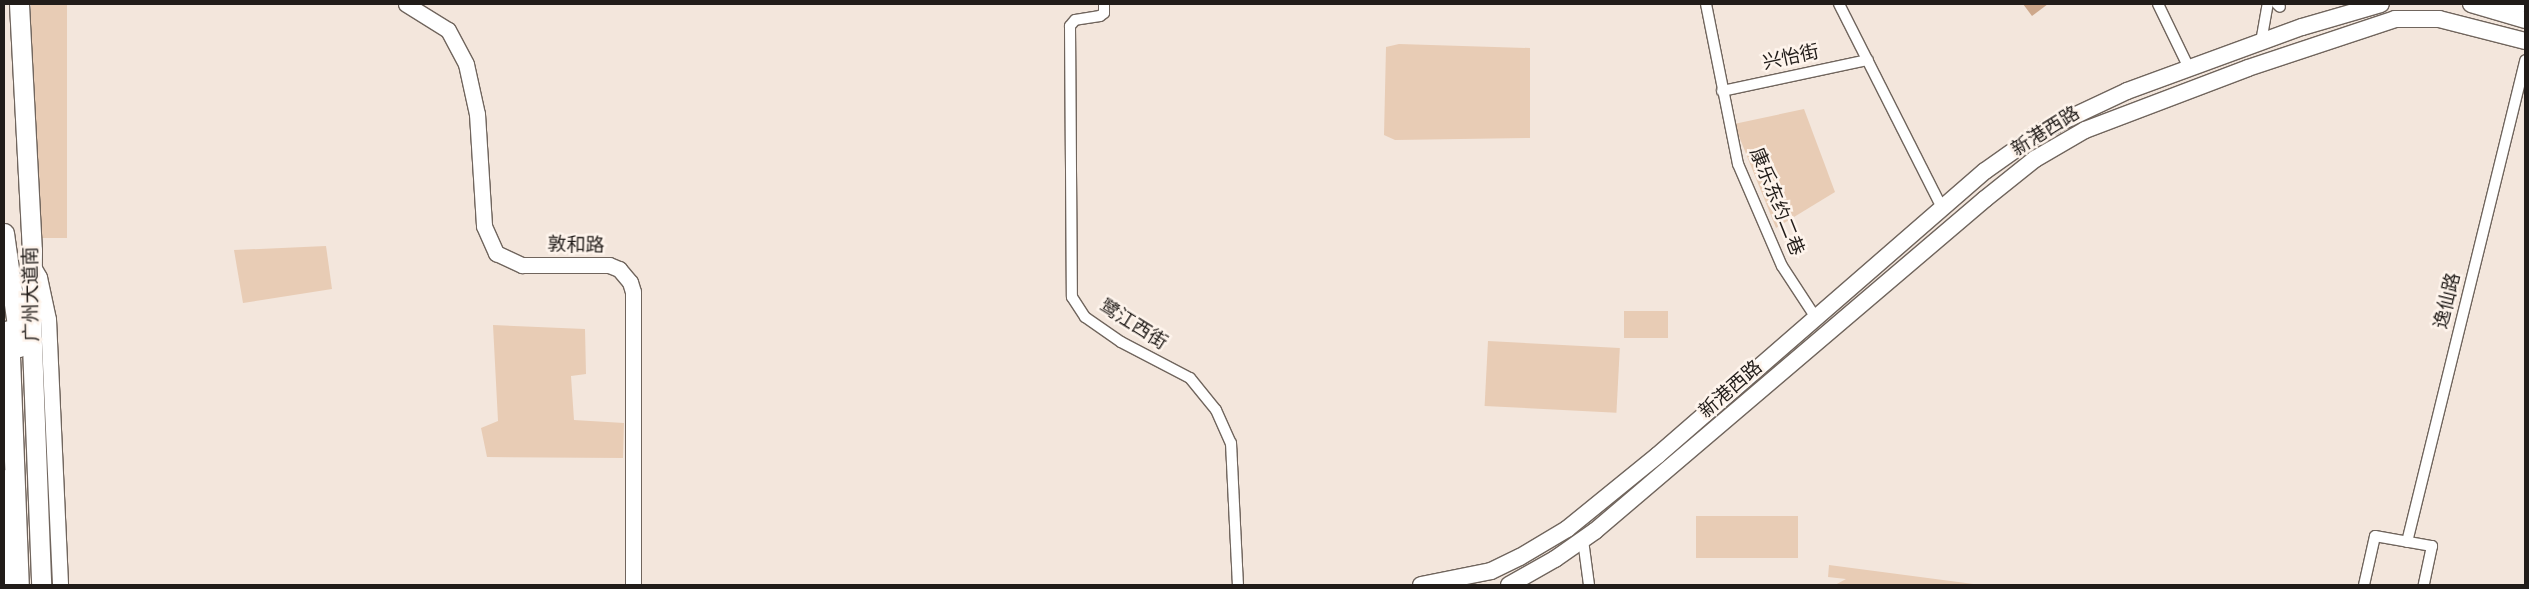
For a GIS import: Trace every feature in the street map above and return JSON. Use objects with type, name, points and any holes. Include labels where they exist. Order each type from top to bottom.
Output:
[{"type":"highway","name":"广州大道南","points":[[19,4],[32,264],[31,319],[41,585]]},
{"type":"highway","name":"广州大道南","points":[[4,233],[21,358],[30,585]]},
{"type":"highway","points":[[9,264],[9,471],[19,585]]},
{"type":"highway","points":[[32,264],[40,315],[52,585]]},
{"type":"main road","points":[[2472,4],[2525,20]]},
{"type":"main road","name":"新港西路","points":[[1421,585],[1479,580],[1520,558],[1567,528],[1662,452],[1992,166],[2055,124],[2098,102],[2261,42],[2370,5]]},
{"type":"main road","name":"新港西路","points":[[1509,585],[1584,540],[1674,466],[1985,199],[2035,159],[2085,130],[2248,68],[2395,19],[2439,19],[2525,41]]},
{"type":"street","name":"敦和路","points":[[406,4],[448,30],[466,64],[477,114],[484,226],[496,253],[522,265],[609,265],[619,269],[630,282],[633,292],[633,585]]},
{"type":"street","name":"鹭江西街","points":[[1104,4],[1104,13],[1100,16],[1075,20],[1070,26],[1072,296],[1085,317],[1121,342],[1190,378],[1216,410],[1231,443],[1238,585]]},
{"type":"street","name":"康乐东约二巷","points":[[1706,4],[1738,164],[1782,266],[1816,318]]},
{"type":"street","points":[[1839,4],[1942,208]]},
{"type":"street","points":[[2158,4],[2189,68]]},
{"type":"street","points":[[2261,42],[2268,4]]},
{"type":"street","points":[[2495,11],[2521,4]]},
{"type":"street","name":"兴怡街","points":[[1722,91],[1868,60]]},
{"type":"street","name":"逸仙路","points":[[2407,542],[2524,64]]},
{"type":"street","points":[[4,284],[9,264]]},
{"type":"street","points":[[32,264],[41,284],[48,320],[60,585]]},
{"type":"street","points":[[1662,452],[1674,466]]},
{"type":"street","points":[[9,471],[9,585]]},
{"type":"street","points":[[2364,585],[2375,536],[2432,546],[2424,585]]},
{"type":"street","points":[[1584,540],[1589,585]]},
{"type":"shaded area","points":[[31,4],[67,4],[67,238],[31,238]]},
{"type":"shaded area","points":[[2023,4],[2048,4],[2032,16]]},
{"type":"shaded area","points":[[1399,44],[1530,48],[1530,138],[1395,140],[1384,135],[1386,47]]},
{"type":"shaded area","points":[[1804,109],[1835,192],[1776,228],[1734,124]]},
{"type":"shaded area","points":[[326,246],[332,289],[243,303],[234,250]]},
{"type":"shaded area","points":[[1624,311],[1668,311],[1668,338],[1624,338]]},
{"type":"shaded area","points":[[493,325],[585,329],[586,374],[571,376],[574,420],[624,423],[623,458],[487,457],[481,428],[498,421]]},
{"type":"shaded area","points":[[1488,341],[1620,348],[1616,413],[1485,406]]},
{"type":"shaded area","points":[[1696,516],[1798,516],[1798,558],[1696,558]]},
{"type":"shaded area","points":[[1829,565],[1981,585],[1835,585],[1846,579],[1828,577]]}]
